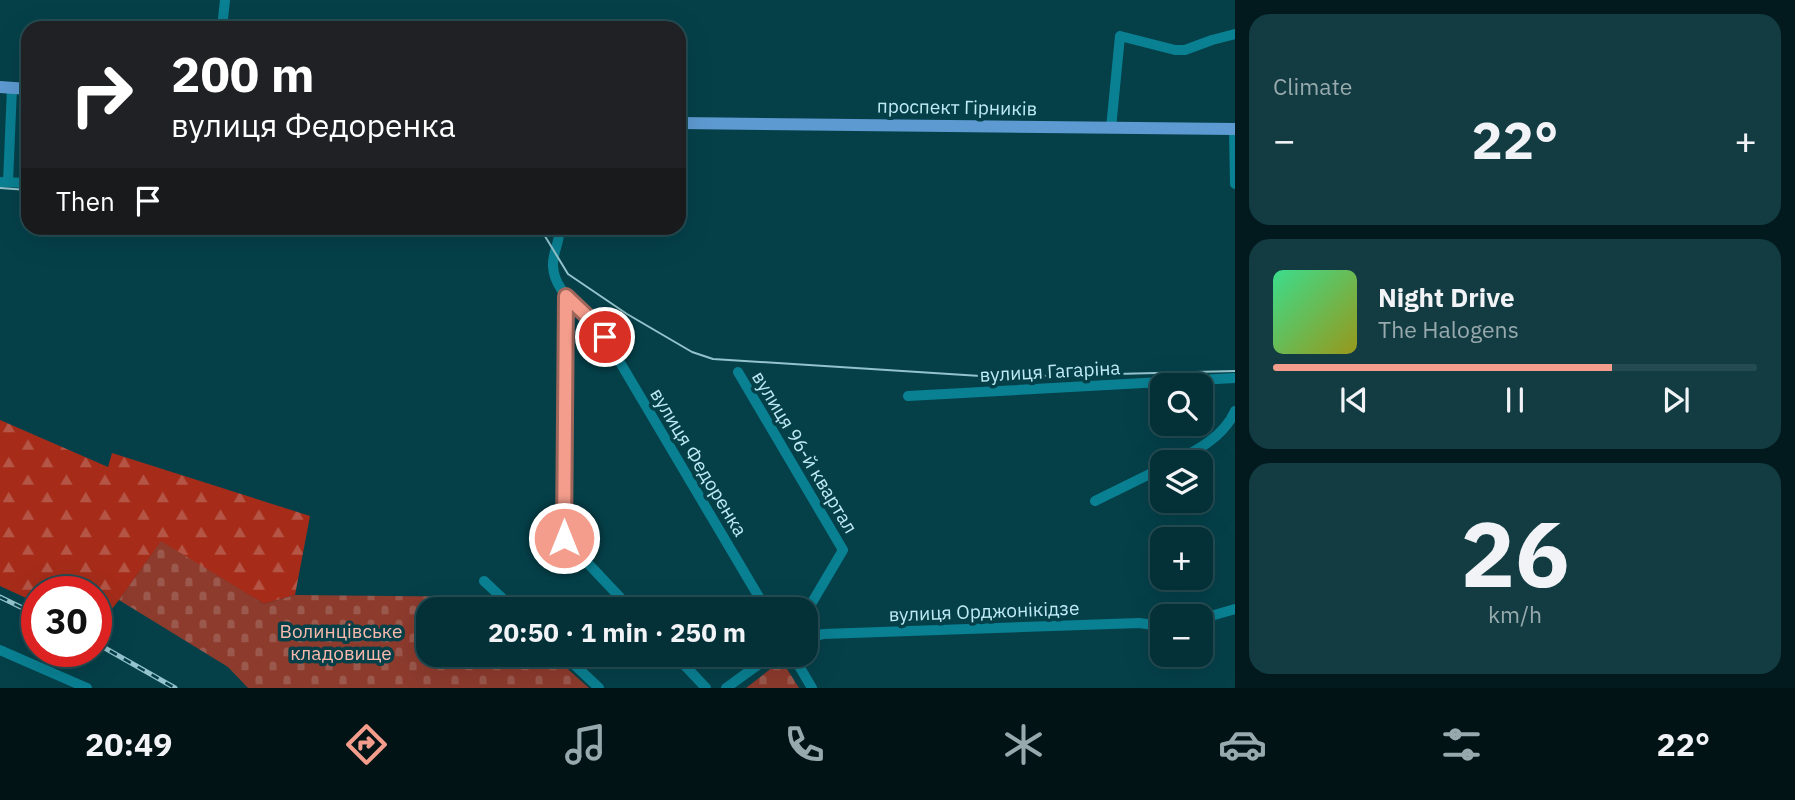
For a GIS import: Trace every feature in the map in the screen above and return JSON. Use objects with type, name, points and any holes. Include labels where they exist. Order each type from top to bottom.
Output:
[{"type":"main road","name":"проспект Гірників","points":[[686,123],[1234,129]]},
{"type":"street","points":[[223,21],[225,0]]},
{"type":"street","points":[[1111,128],[1120,36],[1185,50],[1235,34]]},
{"type":"street","points":[[4,182],[6,88]]},
{"type":"street","points":[[1234,129],[1235,184]]},
{"type":"street","name":"вулиця Федоренка","points":[[559,235],[552,264],[559,287],[605,337],[759,597]]},
{"type":"street","points":[[566,296],[564,538],[620,597]]},
{"type":"street","name":"вулиця 96-й квартал","points":[[738,372],[843,550],[815,597]]},
{"type":"street","name":"вулиця Гагаріна","points":[[908,396],[1235,378]]},
{"type":"street","points":[[1195,450],[1214,439],[1235,411]]},
{"type":"street","points":[[1095,501],[1150,474]]},
{"type":"street","points":[[485,581],[502,597]]},
{"type":"street","points":[[1213,616],[1235,609]]},
{"type":"street","name":"вулиця Орджонікідзе","points":[[818,636],[1150,623]]},
{"type":"street","points":[[0,650],[87,688]]},
{"type":"street","points":[[577,667],[599,688]]},
{"type":"street","points":[[686,667],[706,688]]},
{"type":"street","points":[[726,688],[755,667]]},
{"type":"street","points":[[800,667],[812,688]]},
{"type":"green space","points":[[0,420],[108,467],[112,453],[310,516],[295,595],[264,604],[161,542],[112,609],[112,576],[21,576],[21,596],[0,586]]},
{"type":"green space","name":"Волинцівське кладовище","points":[[161,541],[264,604],[295,595],[489,597],[416,597],[416,667],[565,667],[589,688],[248,688],[228,667],[119,600]]},
{"type":"green space","points":[[773,667],[784,667],[799,688],[746,688]]},
{"type":"tram line","points":[[0,188],[21,190]]},
{"type":"tram line","points":[[544,235],[568,274],[627,314],[692,352],[713,359],[996,377],[1235,371]]},
{"type":"railway","points":[[0,597],[21,607]]},
{"type":"railway","points":[[112,652],[175,688]]},
{"type":"route","points":[[564,538],[566,296],[605,337]]}]
